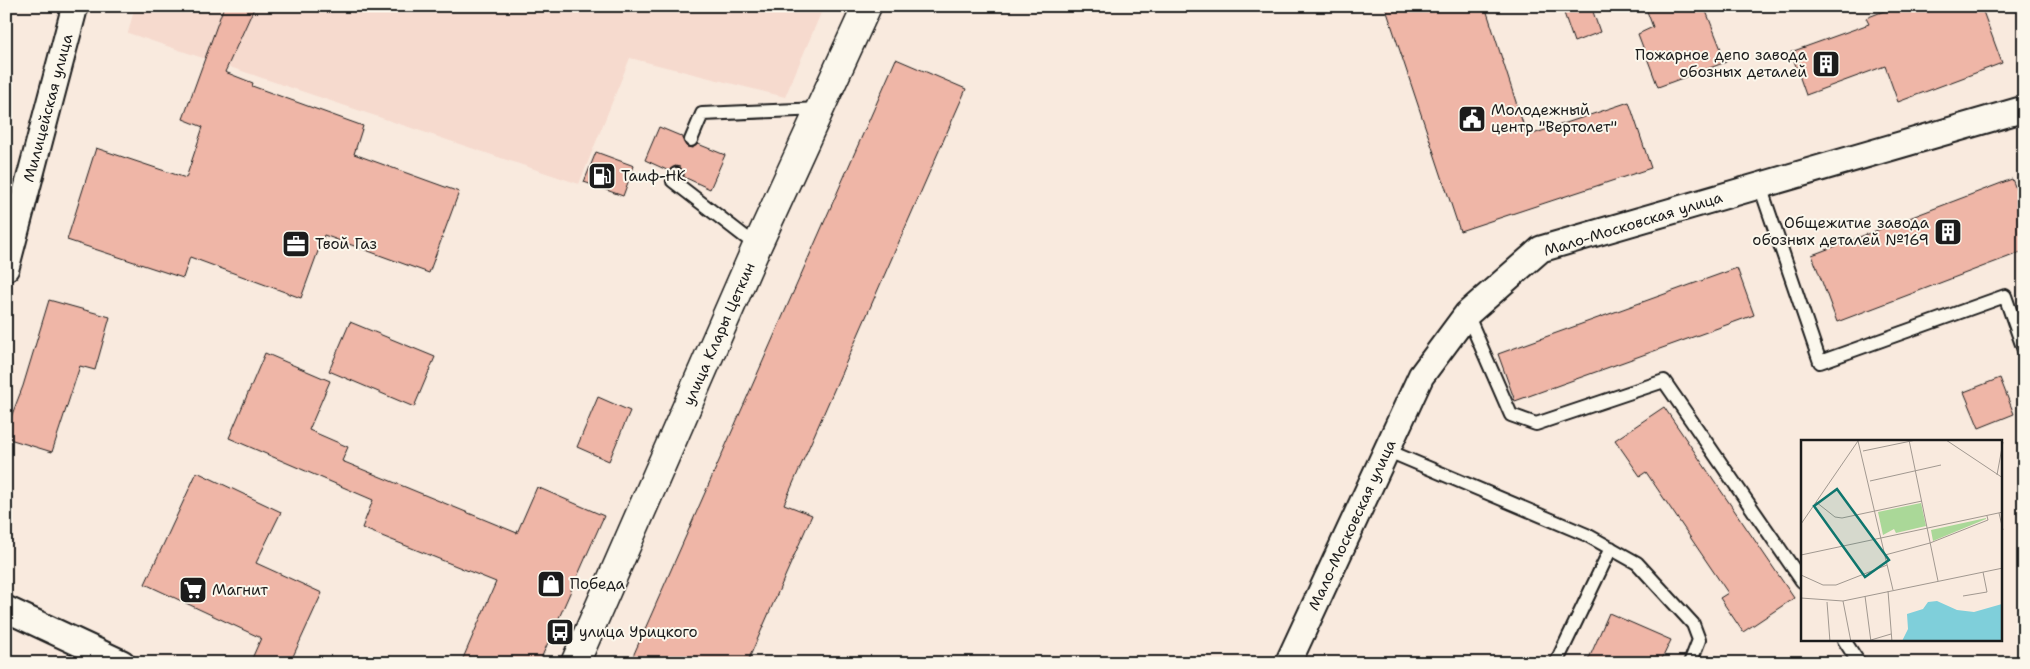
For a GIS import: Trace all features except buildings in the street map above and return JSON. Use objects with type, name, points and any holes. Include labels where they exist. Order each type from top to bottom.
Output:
[{"type":"main road","name":"улица Клары Цеткин","points":[[575,663],[757,246],[867,6]]},
{"type":"street","name":"Милицейская улица","points":[[6,268],[75,6]]},
{"type":"street","name":"Мало-Московская улица","points":[[1288,663],[1421,376],[1467,314],[1541,249],[2024,109]]},
{"type":"street","points":[[6,609],[122,663]]},
{"type":"lane","points":[[691,140],[702,114],[820,109]]},
{"type":"lane","points":[[676,174],[673,181],[757,246]]},
{"type":"lane","points":[[1760,186],[1820,362],[2005,296],[2024,350]]},
{"type":"lane","points":[[1467,314],[1511,415],[1536,424],[1664,381],[1801,580]]},
{"type":"lane","points":[[1386,450],[1587,535],[1637,563],[1693,624],[1699,640],[1690,663]]},
{"type":"lane","points":[[1556,663],[1611,548]]},
{"type":"lane","points":[[1845,642],[1859,663]]},
{"type":"shaded area","points":[[135,6],[824,6],[785,97],[630,58],[579,184],[128,33]]},
{"type":"place","name":"Пожарное депо завода обозных деталей","points":[[1826,64]]},
{"type":"place","name":"Молодежный центр \"Вертолет\"","points":[[1472,119]]},
{"type":"place","name":"Таиф-НК","points":[[602,176]]},
{"type":"place","name":"Общежитие завода обозных деталей №169","points":[[1948,232]]},
{"type":"place","name":"Твой Газ","points":[[296,244]]},
{"type":"place","name":"Победа","points":[[551,584]]},
{"type":"place","name":"Магнит","points":[[193,590]]},
{"type":"place","name":"улица Урицкого","points":[[560,632]]}]
